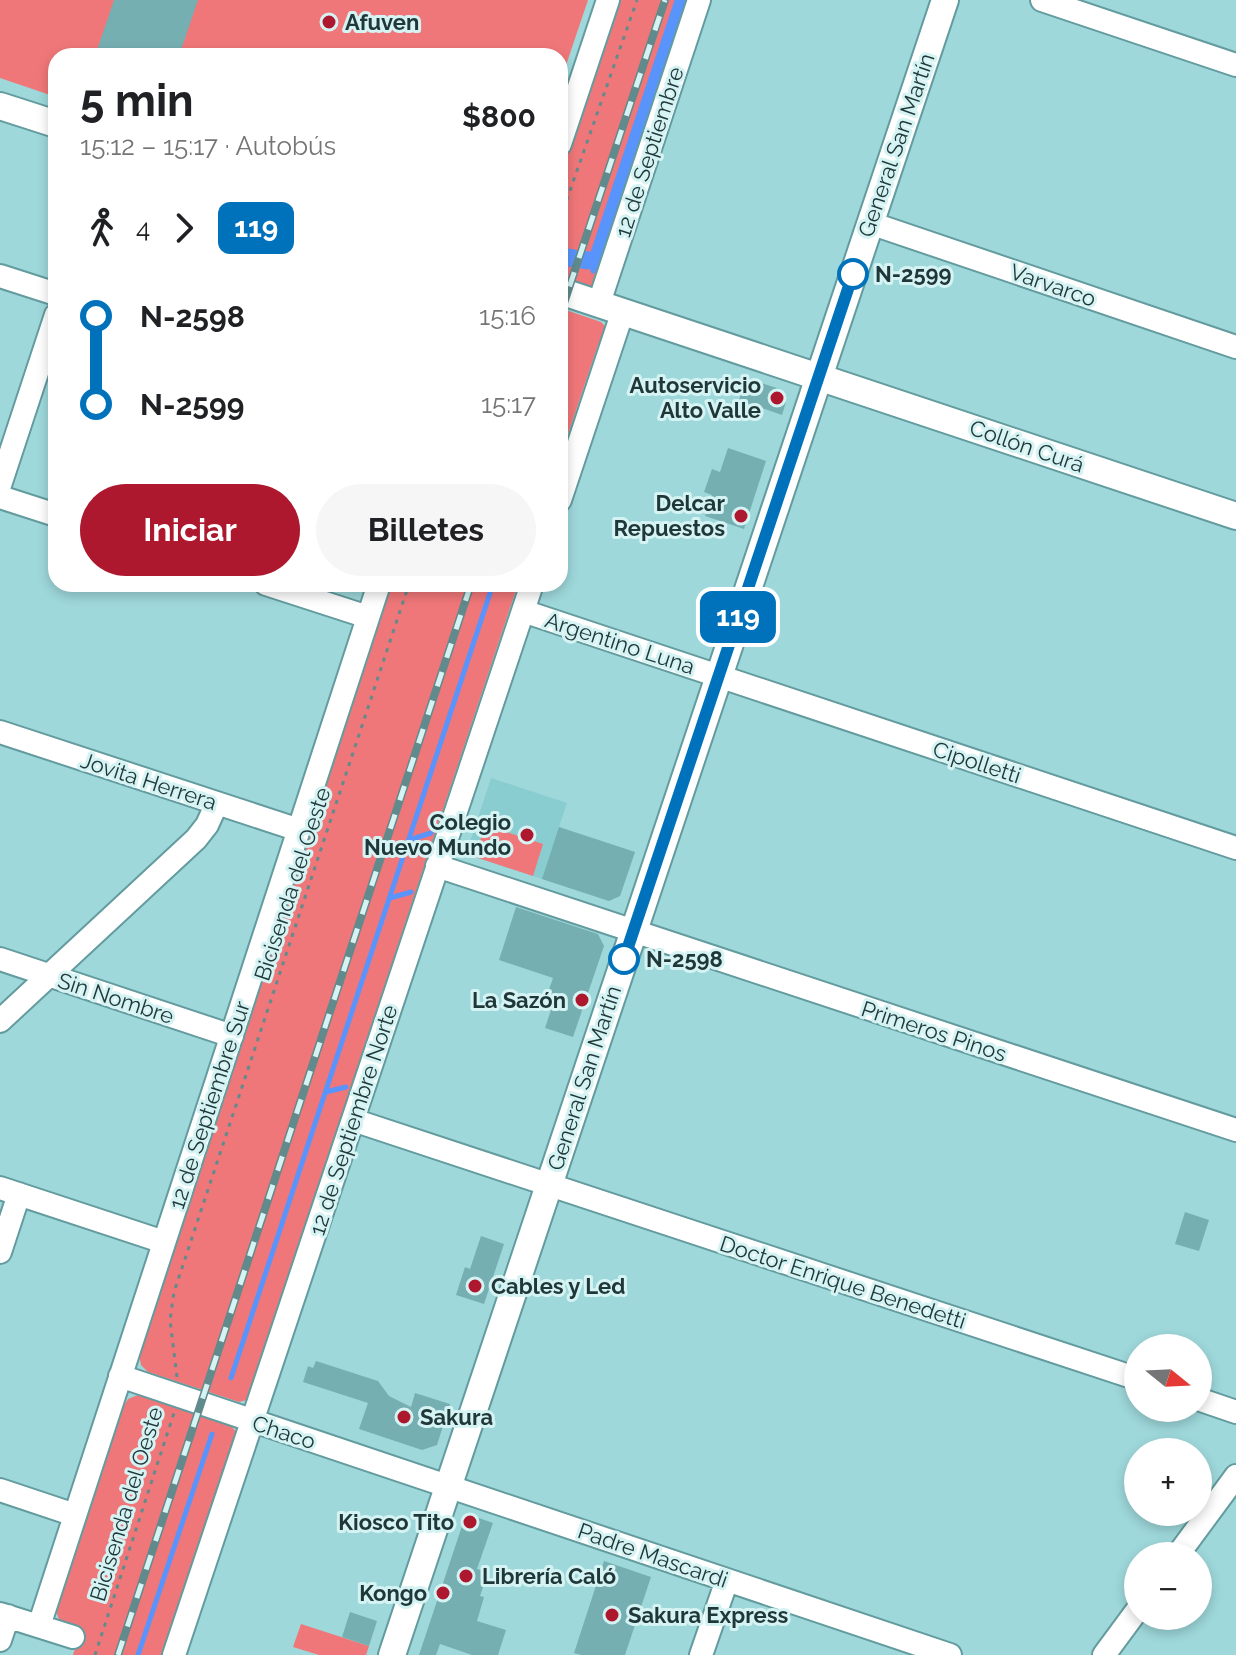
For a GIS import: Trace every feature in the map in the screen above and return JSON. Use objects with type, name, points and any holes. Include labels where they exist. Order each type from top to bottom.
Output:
[{"type":"main road","name":"General San Martín","points":[[392,1655],[945,0]]},
{"type":"main road","points":[[0,106],[48,121]]},
{"type":"main road","name":"Collón Curá","points":[[568,294],[1236,516]]},
{"type":"street","points":[[568,120],[608,0]]},
{"type":"street","name":"12 de Septiembre","points":[[611,307],[699,0]]},
{"type":"street","points":[[1042,0],[1236,65]]},
{"type":"street","name":"Varvarco","points":[[870,223],[1236,347]]},
{"type":"street","points":[[0,276],[48,291]]},
{"type":"street","points":[[568,470],[611,307]]},
{"type":"street","points":[[0,485],[48,339]]},
{"type":"street","points":[[0,497],[48,512]]},
{"type":"street","points":[[291,592],[368,617]]},
{"type":"street","name":"12 de Septiembre Sur","points":[[39,1626],[376,592]]},
{"type":"street","name":"12 de Septiembre Norte","points":[[174,1655],[529,592]]},
{"type":"street","name":"Argentino Luna","points":[[523,611],[718,676]]},
{"type":"street","name":"Cipolletti","points":[[718,676],[1236,848]]},
{"type":"street","name":"Jovita Herrera","points":[[0,732],[299,830]]},
{"type":"street","points":[[0,1021],[202,832],[217,803]]},
{"type":"street","points":[[437,866],[633,931]]},
{"type":"street","name":"Primeros Pinos","points":[[633,931],[1236,1130]]},
{"type":"street","name":"Sin Nombre","points":[[0,959],[232,1036]]},
{"type":"street","points":[[353,1120],[549,1184]]},
{"type":"street","name":"Doctor Enrique Benedetti","points":[[549,1184],[1124,1374]]},
{"type":"street","points":[[0,1252],[10,1191],[164,1242]]},
{"type":"street","name":"Chaco","points":[[120,1376],[448,1486]]},
{"type":"street","points":[[1212,1404],[1236,1412]]},
{"type":"street","points":[[1187,1542],[1236,1476]]},
{"type":"street","name":"Padre Mascardi","points":[[448,1486],[950,1655]]},
{"type":"street","points":[[0,1490],[75,1515]]},
{"type":"street","points":[[701,1655],[727,1580]]},
{"type":"street","points":[[0,1640],[4,1615],[73,1637]]},
{"type":"street","points":[[1104,1655],[1124,1628]]},
{"type":"path","points":[[568,196],[637,0]]},
{"type":"path","name":"Bicisenda del Oeste","points":[[95,1655],[170,1427],[177,1376],[170,1314],[174,1292],[406,592]]},
{"type":"shaded area","points":[[0,0],[588,0],[568,59],[568,48],[48,48],[48,94],[0,78]]},
{"type":"shaded area","points":[[618,0],[693,0],[596,290],[568,281],[568,152]]},
{"type":"shaded area","points":[[568,311],[601,322],[607,328],[607,342],[598,345],[568,434]]},
{"type":"shaded area","points":[[388,592],[515,592],[281,1297],[284,1306],[251,1399],[239,1402],[148,1372],[141,1365],[139,1355]]},
{"type":"shaded area","name":"Colegio Nuevo Mundo","points":[[491,778],[567,803],[559,827],[635,852],[620,896],[609,901],[475,857],[469,845]]},
{"type":"shaded area","points":[[485,825],[543,844],[533,876],[475,857]]},
{"type":"shaded area","points":[[138,1395],[230,1424],[237,1437],[165,1655],[73,1655],[81,1629],[59,1620],[56,1610],[122,1409],[128,1399]]},
{"type":"shaded area","points":[[301,1624],[369,1646],[366,1655],[319,1655],[293,1647]]},
{"type":"building","points":[[114,0],[198,0],[182,48],[98,48]]},
{"type":"building","points":[[746,378],[780,389],[786,402],[782,415],[739,400]]},
{"type":"building","points":[[728,448],[766,461],[744,529],[705,516],[712,495],[704,492],[712,469],[720,472]]},
{"type":"building","points":[[559,827],[635,852],[620,896],[609,901],[542,879]]},
{"type":"building","points":[[516,907],[598,934],[604,946],[573,1037],[545,1028],[553,1004],[545,1001],[553,978],[499,960]]},
{"type":"building","points":[[1185,1212],[1209,1220],[1199,1251],[1175,1244]]},
{"type":"building","points":[[481,1236],[504,1244],[484,1304],[456,1295],[465,1267],[470,1269]]},
{"type":"building","name":"Sakura","points":[[316,1361],[378,1381],[389,1396],[411,1407],[415,1393],[450,1404],[437,1445],[422,1450],[359,1429],[368,1403],[303,1382],[308,1366],[313,1368]]},
{"type":"building","points":[[473,1516],[493,1523],[477,1569],[488,1572],[480,1596],[484,1597],[477,1621],[506,1630],[498,1655],[472,1655],[440,1644],[436,1655],[419,1655],[464,1520]]},
{"type":"building","name":"Sakura Express","points":[[604,1561],[651,1577],[625,1655],[581,1655],[574,1653]]},
{"type":"building","points":[[350,1612],[377,1621],[369,1646],[342,1637]]},
{"type":"waterway","points":[[584,260],[597,261],[684,0]]},
{"type":"waterway","points":[[568,258],[572,258]]},
{"type":"waterway","points":[[593,271],[597,261]]},
{"type":"waterway","points":[[231,1378],[490,592]]},
{"type":"waterway","points":[[409,840],[431,833]]},
{"type":"waterway","points":[[390,898],[411,892]]},
{"type":"waterway","points":[[326,1092],[346,1087]]},
{"type":"waterway","points":[[138,1655],[212,1434]]},
{"type":"railway","points":[[568,291],[665,0]]},
{"type":"railway","points":[[118,1655],[468,592]]},
{"type":"bus line","name":"119","points":[[624,959],[853,274]]},
{"type":"place","name":"Afuven","points":[[329,22]]},
{"type":"place","name":"N-2599","points":[[853,274]]},
{"type":"place","name":"Autoservicio Alto Valle","points":[[777,398]]},
{"type":"place","name":"Delcar Repuestos","points":[[741,516]]},
{"type":"place","name":"Colegio Nuevo Mundo","points":[[527,835]]},
{"type":"place","name":"N-2598","points":[[624,959]]},
{"type":"place","name":"La Sazón","points":[[582,1000]]},
{"type":"place","name":"Cables y Led","points":[[475,1286]]},
{"type":"place","name":"Sakura","points":[[404,1417]]},
{"type":"place","name":"Kiosco Tito","points":[[470,1522]]},
{"type":"place","name":"Librería Caló","points":[[466,1576]]},
{"type":"place","name":"Kongo","points":[[443,1593]]},
{"type":"place","name":"Sakura Express","points":[[612,1615]]}]
